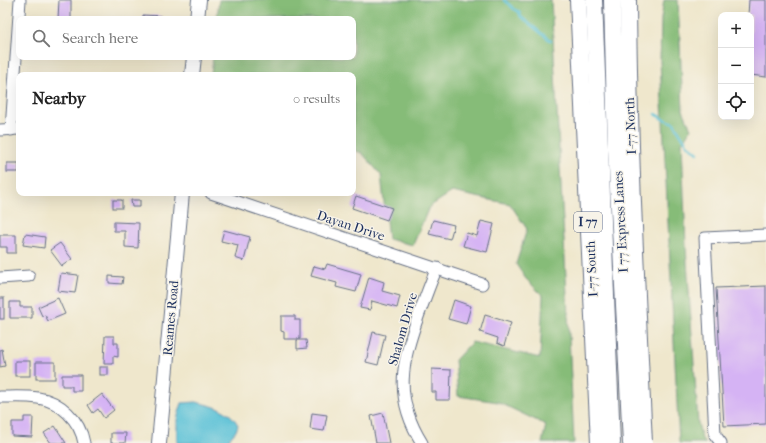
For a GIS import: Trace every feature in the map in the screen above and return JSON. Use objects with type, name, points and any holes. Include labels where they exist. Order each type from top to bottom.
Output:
[{"type":"highway","name":"I-77 South","points":[[578,0],[599,443]]},
{"type":"highway","name":"I 77 Express Lanes","points":[[594,0],[612,443]]},
{"type":"highway","name":"I 77 Express Lanes","points":[[612,0],[616,148],[630,443]]},
{"type":"highway","name":"I-77 North","points":[[628,0],[628,71],[644,443]]},
{"type":"main road","points":[[197,16],[199,0]]},
{"type":"main road","points":[[192,72],[194,60]]},
{"type":"main road","name":"Reames Road","points":[[159,443],[182,196]]},
{"type":"street","points":[[19,16],[20,0]]},
{"type":"street","points":[[10,130],[16,52]]},
{"type":"street","name":"Dayan Drive","points":[[220,196],[482,284]]},
{"type":"street","points":[[720,443],[715,435],[706,238],[766,235]]},
{"type":"street","name":"Shalom Drive","points":[[422,443],[409,417],[405,403],[403,374],[406,357],[415,328],[437,268]]},
{"type":"street","points":[[0,278],[29,276]]},
{"type":"street","points":[[0,397],[39,398],[57,405],[66,411],[73,419],[80,429],[84,443]]},
{"type":"green space","points":[[219,0],[551,0],[574,443],[542,443],[546,425],[498,402],[458,396],[455,360],[472,342],[540,358],[543,296],[526,279],[516,264],[527,229],[510,204],[452,192],[429,207],[413,245],[388,239],[381,175],[362,153],[356,151],[356,72],[211,72],[213,60],[356,60],[356,16],[217,16]]},
{"type":"green space","points":[[664,0],[678,0],[683,110],[691,129],[682,143],[686,247],[698,423],[702,439],[706,443],[679,443],[660,61],[661,19]]},
{"type":"water","points":[[196,402],[220,409],[235,420],[238,425],[236,431],[226,443],[177,443],[177,419],[182,403]]},
{"type":"building","points":[[59,0],[71,0],[71,16],[58,16]]},
{"type":"building","points":[[749,0],[766,0],[766,77],[754,75],[754,12],[748,12]]},
{"type":"building","points":[[7,163],[16,163],[16,172],[7,172]]},
{"type":"building","points":[[356,196],[392,208],[387,220],[352,208]]},
{"type":"building","points":[[113,200],[122,200],[122,208],[113,208]]},
{"type":"building","points":[[131,200],[140,200],[140,207],[132,207]]},
{"type":"building","points":[[433,220],[454,225],[450,239],[429,234]]},
{"type":"building","points":[[481,221],[494,224],[487,252],[463,246],[467,233],[477,236]]},
{"type":"building","points":[[114,222],[139,223],[138,248],[125,247],[125,231],[114,231]]},
{"type":"building","points":[[224,230],[250,237],[244,261],[235,258],[238,245],[221,241]]},
{"type":"building","points":[[25,234],[45,237],[44,248],[23,245]]},
{"type":"building","points":[[0,235],[16,235],[16,253],[7,253],[7,247],[0,247]]},
{"type":"building","points":[[60,243],[72,259],[62,266],[50,250]]},
{"type":"building","points":[[327,264],[361,274],[356,292],[336,287],[337,283],[311,276],[314,266],[325,269]]},
{"type":"building","points":[[61,273],[78,275],[75,293],[58,291]]},
{"type":"building","points":[[109,276],[123,277],[122,284],[109,283]]},
{"type":"building","points":[[369,277],[384,282],[382,291],[400,296],[397,308],[372,301],[370,310],[360,308]]},
{"type":"building","points":[[766,286],[766,424],[724,426],[716,288]]},
{"type":"building","points":[[0,298],[4,298],[4,319],[0,319]]},
{"type":"building","points":[[58,298],[65,314],[48,321],[45,315],[42,316],[38,307]]},
{"type":"building","points":[[454,300],[471,306],[466,324],[448,319]]},
{"type":"building","points":[[10,302],[20,302],[20,307],[32,307],[32,318],[10,318]]},
{"type":"building","points":[[485,315],[511,323],[504,346],[497,343],[498,338],[480,332]]},
{"type":"building","points":[[281,316],[295,316],[295,320],[300,320],[300,339],[284,339],[284,332],[281,331]]},
{"type":"building","points":[[373,332],[385,335],[378,365],[366,362]]},
{"type":"building","points":[[105,336],[114,336],[114,343],[118,343],[118,357],[113,356],[113,364],[104,364]]},
{"type":"building","points":[[297,340],[306,340],[307,348],[297,349]]},
{"type":"building","points":[[2,349],[5,366],[0,367],[0,350]]},
{"type":"building","points":[[15,361],[30,361],[30,376],[15,376]]},
{"type":"building","points":[[36,362],[55,362],[55,379],[36,379]]},
{"type":"building","points":[[100,367],[108,367],[108,375],[100,375]]},
{"type":"building","points":[[432,369],[451,370],[450,400],[436,400],[436,392],[432,392]]},
{"type":"building","points":[[62,375],[81,375],[81,391],[72,391],[72,386],[62,386]]},
{"type":"building","points":[[102,394],[114,410],[104,418],[98,409],[93,413],[88,405]]},
{"type":"building","points":[[312,413],[327,415],[324,431],[310,429]]},
{"type":"building","points":[[383,413],[389,443],[376,443],[371,416]]},
{"type":"building","points":[[24,417],[33,417],[32,437],[12,436],[12,422],[24,422]]},
{"type":"building","points":[[55,426],[66,443],[51,443],[44,433]]},
{"type":"building","points":[[111,433],[126,433],[125,443],[111,443]]},
{"type":"waterway","points":[[504,0],[519,12],[521,17],[551,41]]},
{"type":"waterway","points":[[656,114],[661,118],[674,123],[687,144],[698,153]]}]
